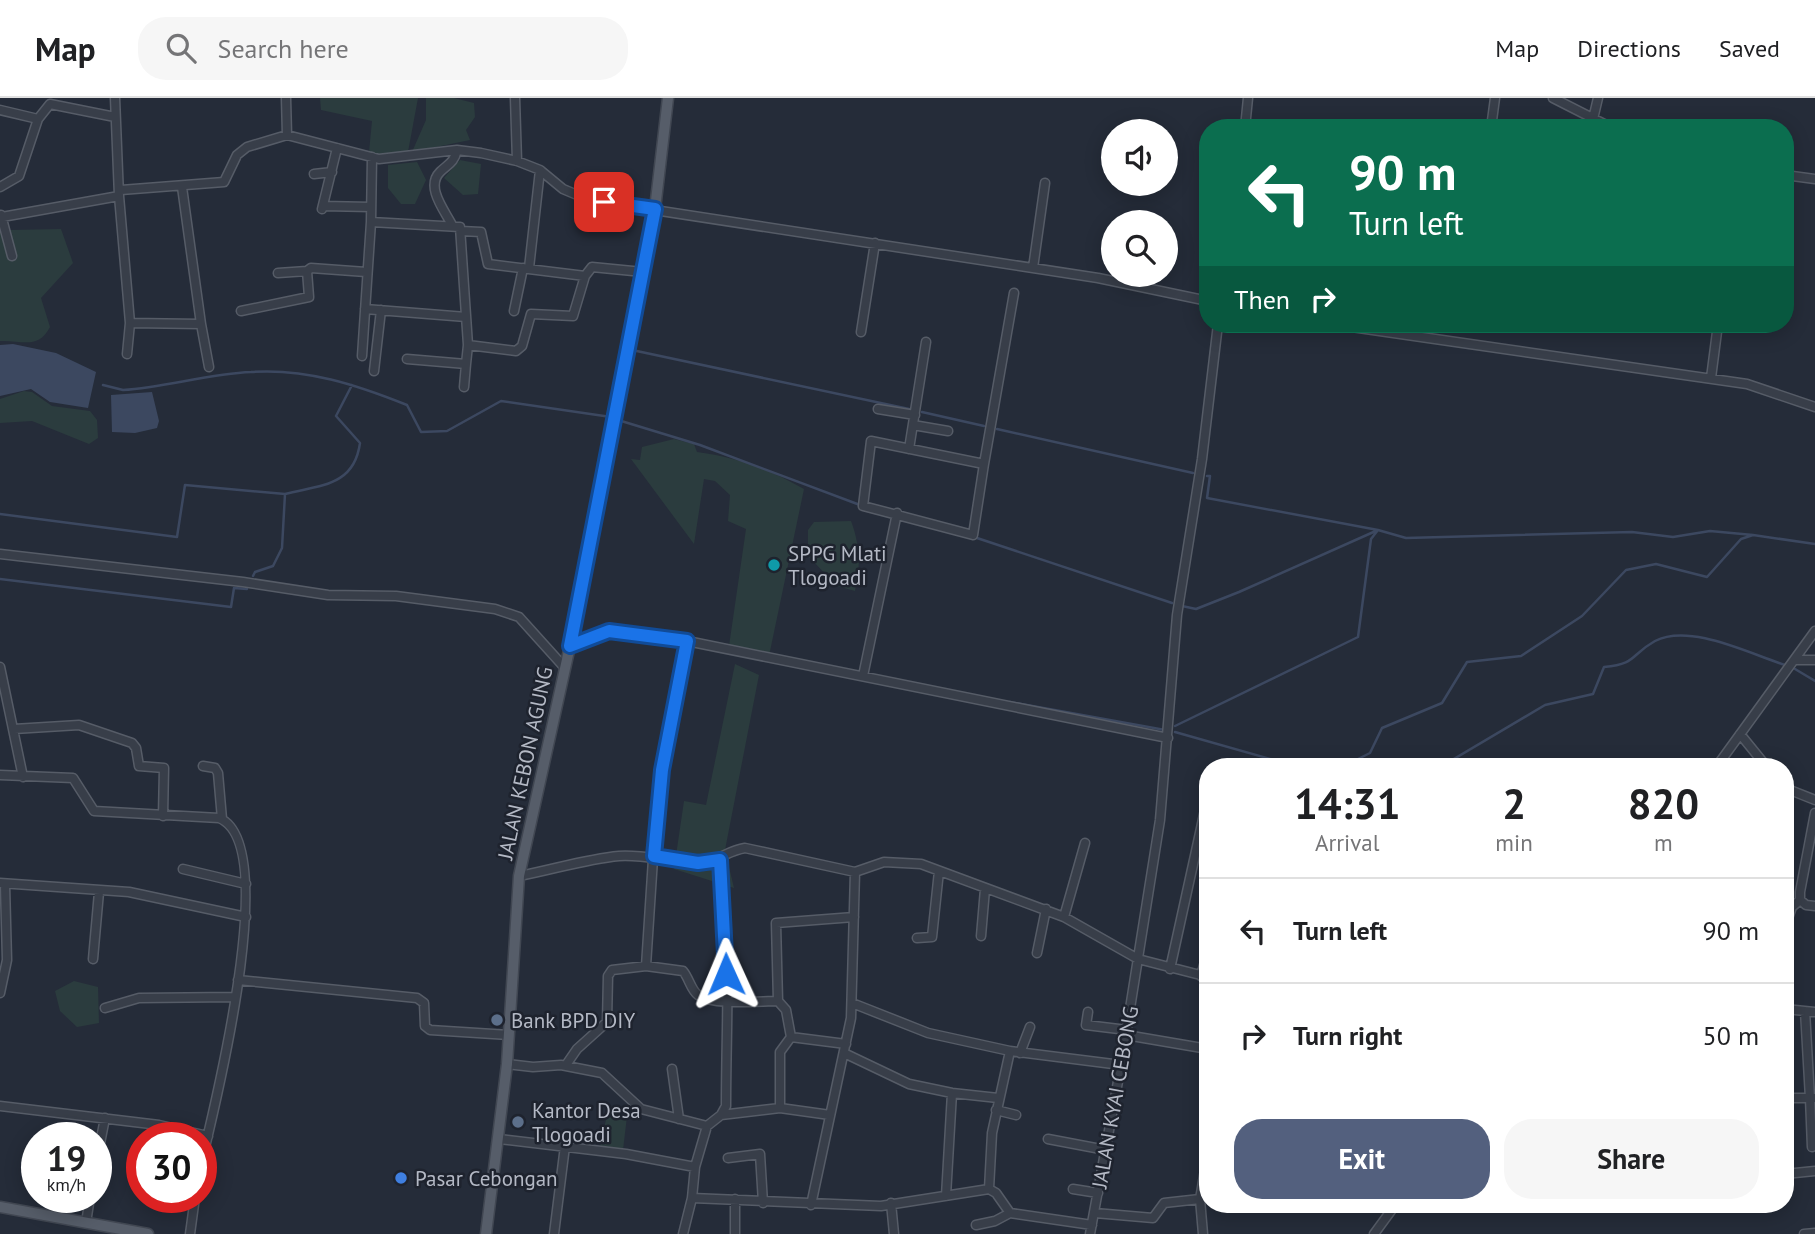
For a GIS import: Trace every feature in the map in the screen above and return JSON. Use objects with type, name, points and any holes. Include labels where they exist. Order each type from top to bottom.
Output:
[{"type":"main road","name":"JALAN KEBON AGUNG","points":[[486,1234],[507,1064],[519,876],[570,646],[643,272],[655,209],[668,98]]},
{"type":"main road","points":[[0,1207],[148,1234]]},
{"type":"street","points":[[115,98],[130,323],[127,354]]},
{"type":"street","points":[[286,98],[287,135]]},
{"type":"street","points":[[515,98],[517,161]]},
{"type":"street","points":[[1246,119],[1248,98]]},
{"type":"street","points":[[1492,119],[1495,98]]},
{"type":"street","points":[[1553,98],[1593,119],[1598,98]]},
{"type":"street","points":[[0,187],[19,176],[37,119],[50,101],[115,117]]},
{"type":"street","points":[[0,110],[37,119]]},
{"type":"street","points":[[12,256],[1,216],[120,193],[224,182],[237,155],[247,147],[287,135],[373,157],[403,158],[457,150],[517,161],[540,170],[563,189],[589,200],[1032,268],[1163,290],[1199,299]]},
{"type":"street","points":[[337,148],[323,208],[371,207]]},
{"type":"street","points":[[452,225],[436,194],[434,182],[441,171],[452,163],[457,150]]},
{"type":"street","points":[[362,356],[373,157]]},
{"type":"street","points":[[514,311],[526,268],[540,170]]},
{"type":"street","points":[[314,174],[332,172]]},
{"type":"street","points":[[1794,176],[1815,179]]},
{"type":"street","points":[[1032,268],[1045,183]]},
{"type":"street","points":[[181,187],[209,367]]},
{"type":"street","points":[[371,222],[452,225],[461,230],[481,232],[488,264],[585,276]]},
{"type":"street","points":[[461,230],[468,345],[464,387]]},
{"type":"street","points":[[861,332],[875,243]]},
{"type":"street","points":[[468,345],[519,349],[531,314],[568,317],[576,313],[585,276],[592,267],[643,272]]},
{"type":"street","points":[[278,273],[307,271],[311,268],[366,272]]},
{"type":"street","points":[[241,311],[309,297],[307,271]]},
{"type":"street","points":[[984,464],[871,441],[863,506],[973,534],[1014,293]]},
{"type":"street","points":[[365,309],[466,317]]},
{"type":"street","points":[[374,371],[381,310]]},
{"type":"street","points":[[130,323],[201,324]]},
{"type":"street","name":"JALAN KYAI CEBONG","points":[[1091,1229],[1127,1033],[1160,820],[1177,615],[1202,459],[1217,333]]},
{"type":"street","points":[[1394,333],[1747,384],[1815,407]]},
{"type":"street","points":[[1711,378],[1717,333]]},
{"type":"street","points":[[909,449],[926,342]]},
{"type":"street","points":[[407,359],[466,364]]},
{"type":"street","points":[[878,409],[948,431]]},
{"type":"street","points":[[863,676],[897,513]]},
{"type":"street","points":[[0,554],[243,582],[328,595],[396,596],[495,609],[525,622],[565,667]]},
{"type":"street","points":[[570,646],[609,631],[687,641],[1168,738]]},
{"type":"street","points":[[1723,758],[1815,631]]},
{"type":"street","points":[[646,965],[662,770],[687,641]]},
{"type":"street","points":[[1795,660],[1815,660]]},
{"type":"street","points":[[0,667],[3,692],[14,729],[23,776]]},
{"type":"street","points":[[14,729],[79,725],[132,743],[136,748],[139,766],[164,768],[163,816]]},
{"type":"street","points":[[1740,734],[1760,758]]},
{"type":"street","points":[[204,766],[215,768],[218,773],[222,819]]},
{"type":"street","points":[[0,775],[73,778],[94,811],[222,819],[230,823],[241,846],[246,884],[246,917],[238,981],[211,1122]]},
{"type":"street","points":[[1794,792],[1815,800]]},
{"type":"street","points":[[1794,906],[1800,900],[1815,813]]},
{"type":"street","points":[[1170,969],[1199,837]]},
{"type":"street","points":[[1064,917],[1085,843]]},
{"type":"street","points":[[519,876],[620,856],[654,856],[698,863],[720,860],[733,850],[745,848],[855,872],[884,862],[921,864],[1046,909],[1138,959],[1199,976]]},
{"type":"street","points":[[684,1234],[695,1167],[707,1126],[721,1115],[726,1106],[724,897],[720,860]]},
{"type":"street","points":[[183,869],[246,884]]},
{"type":"street","points":[[917,938],[932,937],[939,871]]},
{"type":"street","points":[[811,1205],[852,1003],[855,872]]},
{"type":"street","points":[[0,993],[4,938],[2,884],[129,892],[246,917]]},
{"type":"street","points":[[981,936],[985,889]]},
{"type":"street","points":[[93,959],[99,892]]},
{"type":"street","points":[[1800,900],[1806,905],[1815,906]]},
{"type":"street","points":[[1037,953],[1046,909]]},
{"type":"street","points":[[780,1108],[780,1052],[791,1037],[786,1010],[778,1001],[776,923],[854,917]]},
{"type":"street","points":[[566,1065],[577,1049],[607,1022],[608,976],[612,970],[646,965],[678,968],[686,974],[698,995],[726,1001],[778,1001]]},
{"type":"street","points":[[238,981],[417,998],[425,1003],[425,1026],[430,1030],[509,1035]]},
{"type":"street","points":[[105,1008],[139,998],[234,997]]},
{"type":"street","points":[[852,1003],[928,1033],[1015,1052],[1121,1065]]},
{"type":"street","points":[[1794,1010],[1815,1012]]},
{"type":"street","points":[[1805,1011],[1813,1098],[1812,1147]]},
{"type":"street","points":[[1087,1012],[1086,1025],[1199,1047]]},
{"type":"street","points":[[989,1189],[992,1133],[998,1098],[1015,1052],[1030,1027]]},
{"type":"street","points":[[791,1037],[845,1048],[901,1082],[951,1094],[998,1098]]},
{"type":"street","points":[[507,1064],[533,1067],[566,1065],[602,1073],[640,1109],[707,1126]]},
{"type":"street","points":[[672,1069],[679,1119]]},
{"type":"street","points":[[946,1196],[951,1094]]},
{"type":"street","points":[[1794,1098],[1813,1098]]},
{"type":"street","points":[[0,1107],[128,1122]]},
{"type":"street","points":[[721,1115],[780,1108],[830,1115]]},
{"type":"street","points":[[996,1110],[1016,1115]]},
{"type":"street","points":[[104,1122],[105,1118]]},
{"type":"street","points":[[499,1139],[565,1146],[695,1167]]},
{"type":"street","points":[[1048,1139],[1105,1150]]},
{"type":"street","points":[[554,1234],[565,1146]]},
{"type":"street","points":[[728,1158],[760,1153],[763,1203]]},
{"type":"street","points":[[1794,1173],[1815,1171]]},
{"type":"street","points":[[692,1198],[881,1206],[989,1189],[996,1193],[1010,1213]]},
{"type":"street","points":[[1073,1189],[1098,1193]]},
{"type":"street","points":[[735,1199],[735,1234]]},
{"type":"street","points":[[1095,1213],[1153,1219],[1164,1203],[1199,1199]]},
{"type":"street","points":[[891,1203],[894,1234]]},
{"type":"street","points":[[86,1223],[88,1213]]},
{"type":"street","points":[[190,1234],[193,1213]]},
{"type":"street","points":[[976,1225],[995,1221],[1010,1213],[1091,1229]]},
{"type":"street","points":[[1201,1213],[1203,1234]]},
{"type":"street","points":[[1374,1234],[1389,1213]]},
{"type":"street","points":[[1804,1234],[1815,1233]]},
{"type":"shaded area","points":[[320,98],[418,98],[408,152],[381,155],[369,152],[372,121],[321,110]]},
{"type":"shaded area","points":[[426,98],[454,98],[474,103],[475,117],[466,130],[470,140],[412,152],[426,120]]},
{"type":"shaded area","points":[[460,160],[481,164],[478,194],[463,195],[444,178]]},
{"type":"shaded area","points":[[417,162],[426,180],[415,204],[401,204],[388,188],[388,165]]},
{"type":"shaded area","points":[[0,224],[10,230],[61,229],[73,263],[41,298],[50,327],[35,341],[0,341]]},
{"type":"shaded area","points":[[24,391],[32,392],[52,406],[90,411],[97,420],[98,438],[89,444],[32,421],[0,423],[0,399]]},
{"type":"shaded area","points":[[674,439],[694,444],[697,452],[740,461],[804,489],[769,656],[729,646],[746,529],[728,521],[730,495],[715,481],[704,479],[694,544],[631,459],[640,460],[642,447]]},
{"type":"shaded area","points":[[851,521],[859,556],[855,591],[837,586],[808,556],[808,530],[814,522]]},
{"type":"shaded area","points":[[735,664],[759,675],[725,850],[734,888],[674,869],[684,801],[706,805]]},
{"type":"shaded area","points":[[74,981],[98,987],[99,1023],[77,1027],[60,1011],[55,991]]},
{"type":"shaded area","points":[[609,1106],[628,1108],[623,1150],[600,1147]]},
{"type":"water","points":[[13,344],[56,353],[96,372],[88,408],[50,402],[31,389],[0,396],[0,345]]},
{"type":"water","points":[[152,392],[159,421],[157,428],[135,433],[112,432],[111,395]]},
{"type":"waterway","points":[[632,350],[909,409]]},
{"type":"waterway","points":[[103,385],[123,390],[251,372],[311,375],[407,405],[421,432],[447,431],[501,401],[611,417]]},
{"type":"waterway","points":[[253,576],[255,572],[273,566],[282,548],[285,494],[333,482],[351,468],[360,443],[336,416],[352,385]]},
{"type":"waterway","points":[[922,412],[984,426]]},
{"type":"waterway","points":[[618,420],[700,445],[860,505]]},
{"type":"waterway","points":[[997,429],[1193,473]]},
{"type":"waterway","points":[[1175,726],[1358,637],[1371,539],[1378,530],[1207,498],[1210,476],[1207,476]]},
{"type":"waterway","points":[[0,514],[177,537],[185,485],[285,494]]},
{"type":"waterway","points":[[1182,606],[1196,609],[1378,530],[1406,538],[1632,532],[1673,537],[1710,531],[1753,535]]},
{"type":"waterway","points":[[1360,758],[1370,753],[1382,728],[1442,703],[1467,662],[1521,656],[1582,616],[1626,570],[1656,564],[1707,577],[1741,539],[1753,535],[1815,544]]},
{"type":"waterway","points":[[974,537],[1172,603]]},
{"type":"waterway","points":[[0,579],[231,607],[234,588],[247,589]]},
{"type":"waterway","points":[[1456,758],[1545,705],[1593,694],[1604,667],[1622,664],[1655,641],[1669,636],[1720,642],[1785,665]]},
{"type":"waterway","points":[[1795,669],[1815,681]]},
{"type":"waterway","points":[[1010,702],[1165,730]]},
{"type":"waterway","points":[[1175,732],[1267,758]]},
{"type":"place","name":"SPPG Mlati Tlogoadi","points":[[774,565]]},
{"type":"place","name":"Bank BPD DIY","points":[[497,1020]]},
{"type":"place","name":"Kantor Desa Tlogoadi","points":[[518,1122]]},
{"type":"place","name":"Pasar Cebongan","points":[[401,1178]]},
{"type":"route","points":[[604,202],[655,209],[570,646],[609,631],[687,641],[662,770],[654,856],[698,863],[720,860],[724,881],[726,974]]}]
